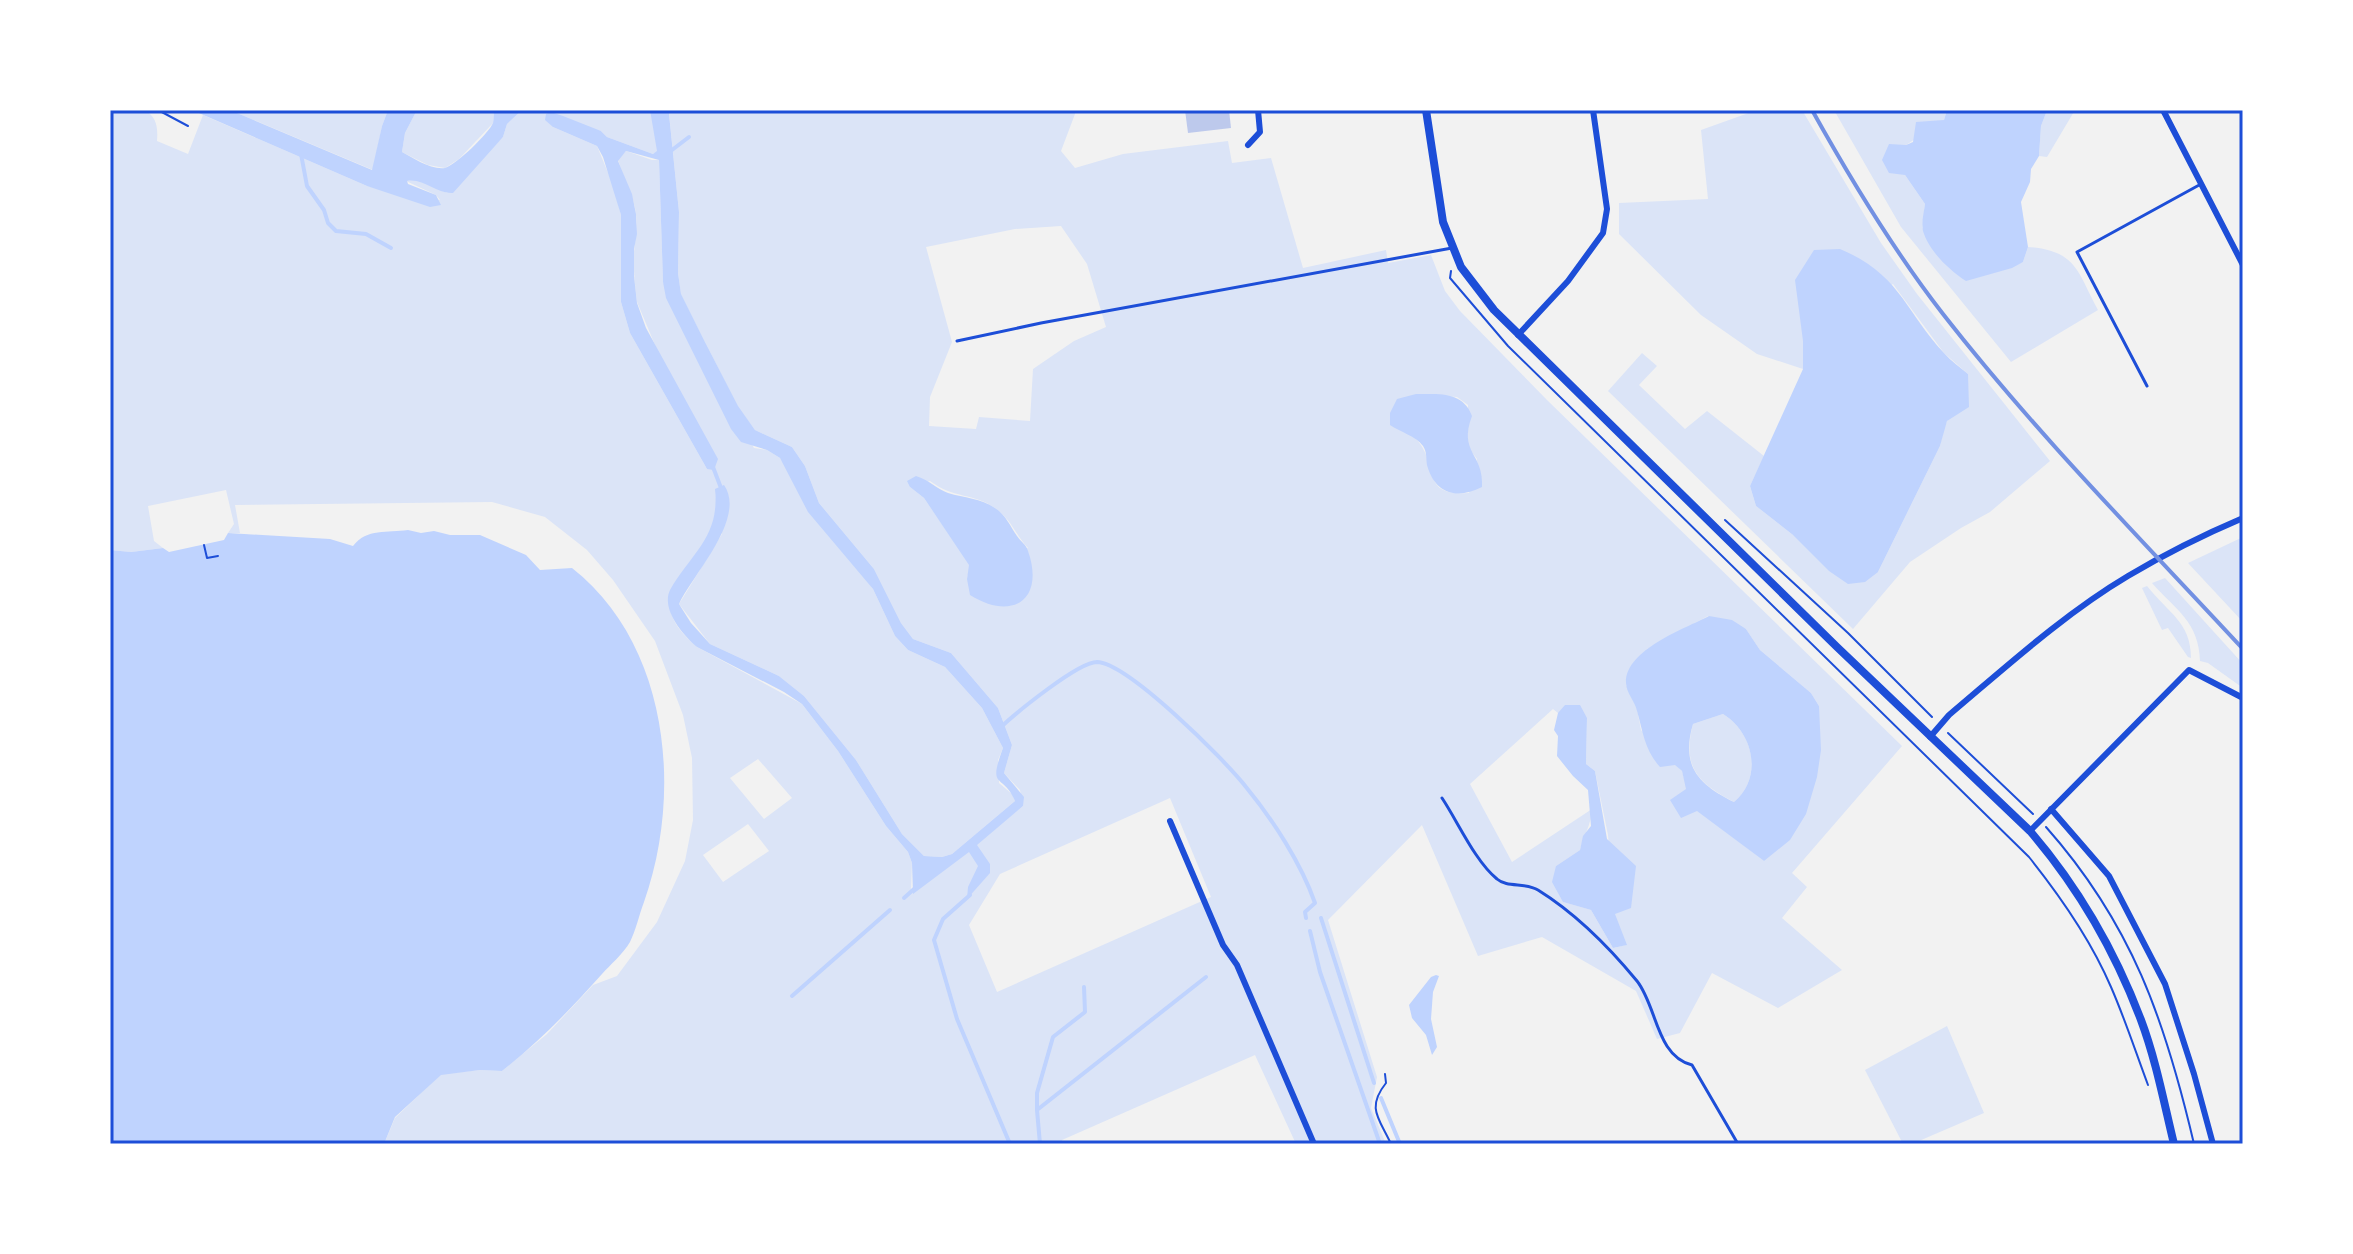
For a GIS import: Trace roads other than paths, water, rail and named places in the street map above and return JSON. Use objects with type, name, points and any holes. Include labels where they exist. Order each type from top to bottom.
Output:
[{"type":"main road","points":[[1426,110],[1437,194],[1452,248],[1478,291],[1518,335],[2030,831],[2054,861],[2086,907],[2122,973],[2142,1022],[2174,1144]]},
{"type":"street","points":[[1248,145],[1260,132],[1258,110]]},
{"type":"street","points":[[1518,335],[1568,281],[1603,233],[1607,209],[1593,110]]},
{"type":"street","points":[[2163,110],[2243,265]]},
{"type":"street","points":[[1930,737],[1949,715],[2094,598],[2194,539],[2243,518]]},
{"type":"street","points":[[2030,831],[2189,670],[2243,698]]},
{"type":"street","points":[[2051,809],[2109,876],[2165,984],[2213,1144]]},
{"type":"street","points":[[1170,821],[1223,945],[1237,965],[1314,1144]]},
{"type":"lane","points":[[2147,386],[2077,252],[2201,184]]},
{"type":"lane","points":[[957,341],[1452,248]]},
{"type":"lane","points":[[1442,798],[1487,869],[1500,882],[1535,888],[1604,945],[1639,984],[1671,1054],[1682,1063],[1692,1065],[1738,1144]]},
{"type":"water","points":[[192,110],[230,110],[372,170],[388,110],[417,110],[405,133],[402,152],[422,163],[445,168],[457,161],[490,128],[494,110],[522,110],[507,124],[503,137],[453,193],[407,181],[436,195],[441,205],[430,207],[367,186]]},
{"type":"water","points":[[650,110],[671,110],[679,212],[678,273],[681,294],[738,406],[755,430],[792,447],[805,466],[819,503],[874,569],[901,623],[913,639],[951,653],[998,708],[1012,745],[1004,773],[1024,797],[1023,806],[977,845],[990,864],[990,873],[967,899],[968,887],[978,866],[969,852],[913,894],[912,863],[908,852],[886,826],[838,751],[802,704],[697,647],[679,628],[671,613],[668,605],[670,590],[709,532],[715,489],[724,485],[729,498],[729,513],[724,529],[679,604],[710,644],[779,676],[804,696],[856,760],[902,834],[924,856],[952,854],[1015,801],[998,780],[996,770],[1003,748],[982,708],[945,667],[908,650],[895,636],[873,589],[808,512],[780,458],[767,450],[741,442],[731,429],[666,298],[659,160],[626,151],[618,161],[632,194],[636,214],[634,276],[637,303],[646,328],[718,459],[714,470],[707,469],[630,333],[621,302],[621,215],[603,157],[597,146],[553,127],[545,120],[546,114],[551,112],[653,154],[657,151]]},
{"type":"water","points":[[1947,110],[2053,110],[2046,113],[2041,126],[2039,156],[2031,169],[2030,182],[2021,202],[2028,247],[2023,262],[1966,281],[1947,266],[1930,246],[1922,228],[1925,204],[1905,175],[1889,173],[1882,160],[1889,144],[1906,145],[1913,142],[1916,122],[1944,120]]},
{"type":"water","points":[[1840,249],[1860,259],[1889,282],[1944,353],[1968,374],[1969,407],[1947,421],[1940,446],[1878,572],[1865,582],[1848,584],[1756,506],[1750,486],[1803,369],[1803,341],[1795,280],[1814,250]]},
{"type":"water","points":[[1416,394],[1449,396],[1463,402],[1468,408],[1472,416],[1468,438],[1482,476],[1482,487],[1464,493],[1448,492],[1441,488],[1431,475],[1423,446],[1390,425],[1390,413],[1397,399]]},
{"type":"water","points":[[916,476],[948,493],[990,505],[1005,517],[1027,549],[1032,568],[1032,582],[1022,601],[1012,606],[1000,606],[970,595],[967,579],[969,565],[924,498],[910,487],[907,481]]},
{"type":"water","points":[[408,530],[480,535],[526,555],[540,570],[572,568],[605,600],[630,637],[648,678],[659,722],[664,768],[663,814],[656,859],[630,942],[566,1013],[516,1060],[502,1071],[480,1070],[441,1075],[395,1117],[384,1144],[110,1144],[110,550],[131,552],[163,548],[169,552],[224,540],[228,533],[330,539],[353,546],[371,534]]},
{"type":"water","points":[[1709,616],[1732,620],[1746,629],[1760,650],[1811,693],[1819,706],[1821,750],[1806,814],[1790,840],[1764,861],[1697,811],[1681,818],[1670,800],[1686,789],[1682,771],[1675,765],[1660,767],[1655,761],[1626,686],[1628,671],[1645,651],[1671,634]],"holes":[[[1723,714],[1742,732],[1751,756],[1749,781],[1734,802],[1702,780],[1695,772],[1689,751],[1693,724]]]},
{"type":"water","points":[[1565,705],[1580,705],[1587,718],[1586,764],[1595,771],[1607,839],[1636,866],[1631,908],[1615,914],[1627,945],[1613,948],[1591,910],[1563,902],[1552,882],[1556,866],[1580,850],[1583,836],[1591,826],[1588,790],[1557,756],[1558,736],[1554,730],[1558,713]]},
{"type":"water","points":[[1436,975],[1439,976],[1433,992],[1431,1019],[1437,1047],[1432,1055],[1426,1035],[1412,1018],[1409,1005]]},
{"type":"waterway","points":[[672,150],[689,137]]},
{"type":"waterway","points":[[301,154],[307,186],[324,210],[328,223],[336,231],[366,234],[391,248]]},
{"type":"waterway","points":[[713,467],[721,488]]},
{"type":"waterway","points":[[1001,727],[1048,689],[1088,664],[1097,662],[1130,678],[1198,736],[1235,774],[1266,813],[1294,857],[1315,903],[1305,912],[1306,918]]},
{"type":"waterway","points":[[904,898],[914,889]]},
{"type":"waterway","points":[[970,895],[943,919],[934,940],[957,1019],[1010,1144]]},
{"type":"waterway","points":[[792,996],[890,910]]},
{"type":"waterway","points":[[1321,918],[1374,1083]]},
{"type":"waterway","points":[[1310,931],[1320,972],[1380,1144]]},
{"type":"waterway","points":[[1040,1144],[1037,1110],[1206,977]]},
{"type":"waterway","points":[[1037,1110],[1037,1093],[1053,1037],[1085,1012],[1084,987]]},
{"type":"waterway","points":[[1381,1098],[1400,1144]]},
{"type":"railway","points":[[1812,110],[1907,265],[1978,358],[2051,443],[2243,649]]}]
